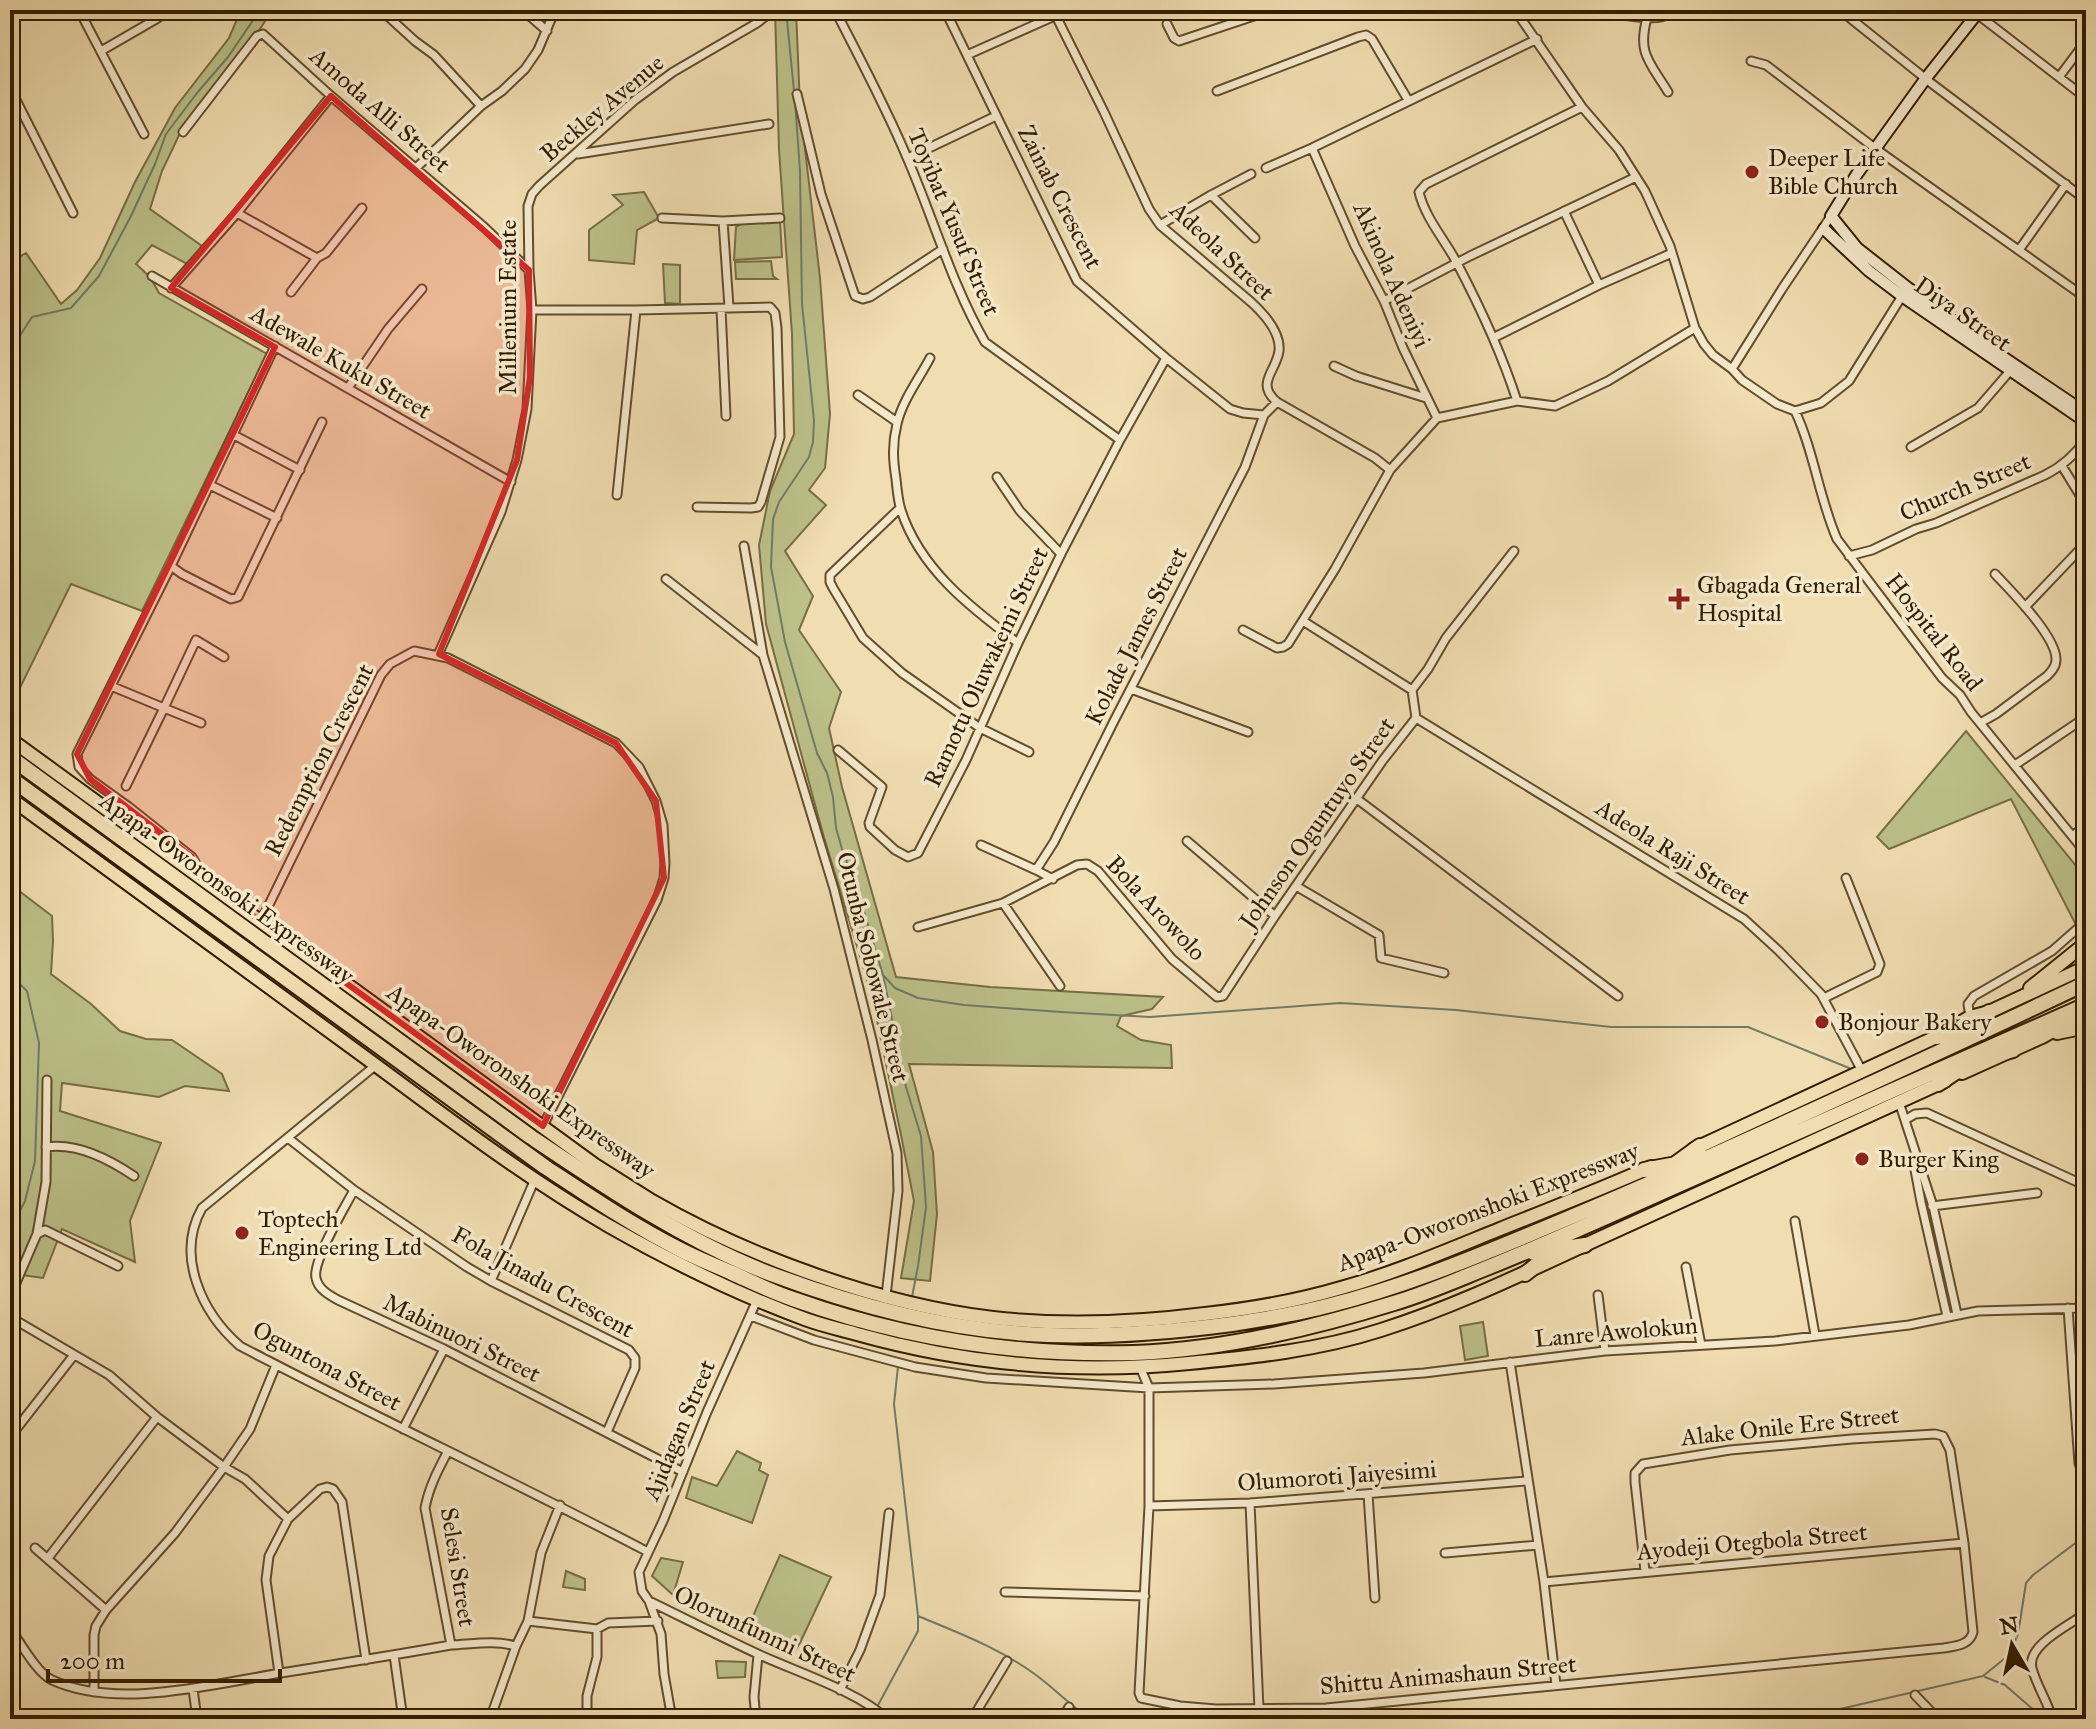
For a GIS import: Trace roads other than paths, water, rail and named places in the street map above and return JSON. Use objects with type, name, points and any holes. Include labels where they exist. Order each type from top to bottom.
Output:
[{"type":"highway","name":"Apapa-Oworonsoki Expressway","points":[[10,757],[49,776],[531,1137],[601,1184],[713,1248],[769,1273],[926,1312]]},
{"type":"highway","name":"Apapa-Oworonsoki Expressway","points":[[10,778],[545,1167],[626,1220],[683,1251],[788,1298],[840,1314],[891,1335],[920,1342]]},
{"type":"highway","name":"Apapa-Oworonshoki Expressway","points":[[926,1312],[986,1330],[1094,1336],[1177,1330],[1276,1317],[1330,1305],[1442,1271],[1648,1186],[1703,1152],[1945,1050],[2086,983]]},
{"type":"highway","name":"Apapa-Oworonshoki Expressway","points":[[920,1342],[953,1341],[1012,1349],[1080,1353],[1137,1353],[1197,1347],[1337,1320],[1398,1302],[1577,1230],[2008,1046],[2086,1005]]},
{"type":"highway","points":[[1936,1037],[1970,1024],[1989,1012]]},
{"type":"highway","points":[[1945,1050],[1970,1024],[1998,1025]]},
{"type":"highway","points":[[1935,1078],[2008,1046]]},
{"type":"highway","points":[[1644,1170],[1673,1164],[1703,1152]]},
{"type":"highway","points":[[1648,1186],[1673,1164]]},
{"type":"highway","points":[[1525,1274],[1577,1230]]},
{"type":"highway","points":[[1517,1255],[1585,1245]]},
{"type":"main road","points":[[1831,216],[1926,78],[1979,12]]},
{"type":"main road","name":"Diya Street","points":[[1831,216],[1857,248],[1908,288],[2086,413]]},
{"type":"main road","name":"Diya Street","points":[[1824,229],[1869,271],[1902,296],[2086,422]]},
{"type":"main road","name":"Apapa-Oworonshoki Expressway","points":[[10,739],[49,776],[197,875],[607,1173],[654,1202],[766,1256],[886,1296],[897,1306]]},
{"type":"main road","name":"Apapa-Oworonsoki Expressway","points":[[10,798],[505,1160],[606,1225],[673,1261],[809,1321],[891,1335]]},
{"type":"main road","points":[[2015,1000],[2086,943]]},
{"type":"main road","points":[[1989,1012],[2086,967]]},
{"type":"main road","points":[[2042,1037],[2086,1016]]},
{"type":"main road","points":[[2042,1037],[2086,1027]]},
{"type":"main road","name":"Apapa-Oworonshoki Expressway","points":[[926,1312],[1042,1322],[1168,1319],[1282,1302],[1341,1288],[1396,1270],[1644,1170],[1703,1152],[1936,1037]]},
{"type":"main road","name":"Apapa-Oworonshoki Expressway","points":[[2008,1046],[2042,1037]]},
{"type":"main road","name":"Apapa-Oworonshoki Expressway","points":[[920,1342],[947,1355],[1024,1364],[1140,1367],[1310,1349],[1377,1332],[1525,1274],[1899,1102],[1935,1078]]},
{"type":"street","points":[[79,10],[144,134]]},
{"type":"street","points":[[101,51],[158,18],[160,10]]},
{"type":"street","points":[[381,10],[434,55],[481,106]]},
{"type":"street","points":[[523,10],[547,31]]},
{"type":"street","points":[[416,168],[525,69],[538,50],[555,10]]},
{"type":"street","name":"Beckley Avenue","points":[[539,186],[635,100],[673,72],[757,23],[770,10]]},
{"type":"street","name":"Toyibat Yusuf Street","points":[[835,10],[908,158],[967,309],[985,342],[1120,440]]},
{"type":"street","name":"Zainab Crescent","points":[[945,10],[1077,281],[1230,409],[1264,415]]},
{"type":"street","points":[[967,55],[1055,13],[1068,10]]},
{"type":"street","points":[[1167,24],[1179,41],[1272,10]]},
{"type":"street","points":[[1515,10],[1582,107],[1619,150],[1636,177],[1655,210],[1672,253],[1695,328],[1713,355],[1742,380],[1777,404],[1795,411],[1821,403],[1849,381],[1902,296]]},
{"type":"street","points":[[1595,10],[1647,18],[1659,18],[1670,10]]},
{"type":"street","points":[[1840,10],[2086,200]]},
{"type":"street","points":[[1979,12],[2086,98]]},
{"type":"street","name":"Adeola Street","points":[[1055,13],[1149,209],[1160,225],[1263,314],[1277,338],[1279,350],[1266,382],[1269,395],[1277,402]]},
{"type":"street","points":[[1647,18],[1642,36],[1644,50],[1668,92]]},
{"type":"street","name":"Amoda Alli Street","points":[[183,132],[260,34],[267,36],[529,270]]},
{"type":"street","points":[[1217,91],[1366,35],[1372,39],[1408,100]]},
{"type":"street","points":[[1266,168],[1537,39]]},
{"type":"street","points":[[2059,77],[2086,41]]},
{"type":"street","points":[[1751,61],[1766,65],[1876,149],[2086,298]]},
{"type":"street","points":[[10,88],[13,102],[73,213]]},
{"type":"street","points":[[797,94],[821,194],[855,296],[863,299],[870,297],[943,249]]},
{"type":"street","points":[[171,288],[237,213],[331,96]]},
{"type":"street","points":[[1517,401],[1493,338],[1419,192],[1426,184],[1582,107]]},
{"type":"street","points":[[908,158],[996,116]]},
{"type":"street","points":[[577,154],[769,124]]},
{"type":"street","name":"Akinola Adeniyi","points":[[1312,148],[1437,418]]},
{"type":"street","points":[[1160,225],[1251,174]]},
{"type":"street","points":[[1384,301],[1457,262],[1636,177]]},
{"type":"street","points":[[2019,250],[2066,184]]},
{"type":"street","name":"Millenium Estate","points":[[438,655],[501,512],[527,409],[532,310],[528,206],[539,186]]},
{"type":"street","points":[[1211,195],[1255,238]]},
{"type":"street","points":[[291,292],[362,208]]},
{"type":"street","points":[[1564,211],[1599,285]]},
{"type":"street","points":[[237,213],[317,258]]},
{"type":"street","points":[[1732,369],[1831,216]]},
{"type":"street","points":[[662,218],[723,221],[780,218]]},
{"type":"street","points":[[723,221],[726,416]]},
{"type":"street","points":[[1493,338],[1599,285],[1672,253]]},
{"type":"street","name":"Adewale Kuku Street","points":[[152,276],[511,482]]},
{"type":"street","points":[[348,388],[388,329],[422,289]]},
{"type":"street","points":[[532,310],[770,307],[775,313],[780,437],[758,507],[697,507]]},
{"type":"street","points":[[617,495],[636,310]]},
{"type":"street","points":[[1243,630],[1277,648],[1288,644],[1350,543],[1390,470],[1437,418],[1517,401],[1555,406],[1608,381],[1695,328]]},
{"type":"street","points":[[197,875],[192,857],[90,779],[79,767],[77,754],[171,566],[275,346]]},
{"type":"street","points":[[930,358],[897,422],[892,453],[900,508],[925,557],[951,588],[1018,643]]},
{"type":"street","name":"Ramotu Oluwakemi Street","points":[[838,750],[882,787],[870,827],[895,850],[908,857],[918,853],[1061,554],[1166,358]]},
{"type":"street","points":[[1334,366],[1426,398]]},
{"type":"street","points":[[1911,447],[1978,408],[2010,371]]},
{"type":"street","points":[[858,395],[897,422]]},
{"type":"street","points":[[1277,402],[1375,458],[1390,470]]},
{"type":"street","name":"Kolade James Street","points":[[1036,870],[1054,842],[1245,467],[1264,415],[1277,402]]},
{"type":"street","name":"Hospital Road","points":[[1795,411],[1837,539],[1938,672],[1960,695],[2086,853]]},
{"type":"street","points":[[171,566],[236,599],[322,422]]},
{"type":"street","points":[[234,435],[300,470]]},
{"type":"street","name":"Church Street","points":[[1849,556],[1872,550],[2062,466],[2086,439]]},
{"type":"street","points":[[2062,466],[2086,505]]},
{"type":"street","points":[[997,477],[1020,511],[1061,554]]},
{"type":"street","points":[[210,485],[277,518]]},
{"type":"street","points":[[900,508],[830,575],[830,582],[863,638],[902,673],[980,728],[1029,752]]},
{"type":"street","points":[[2025,607],[2086,543]]},
{"type":"street","name":"Otunba Sobowale Street","points":[[744,546],[763,655],[834,889],[897,1153],[898,1191],[886,1296]]},
{"type":"street","points":[[1416,718],[1412,690],[1446,638],[1514,551]]},
{"type":"street","points":[[1980,723],[2053,669],[2056,660],[2053,645],[1995,574]]},
{"type":"street","points":[[666,579],[763,655]]},
{"type":"street","points":[[1303,621],[1412,690]]},
{"type":"street","points":[[126,786],[196,640],[224,657]]},
{"type":"street","name":"Redemption Crescent","points":[[261,921],[381,675],[390,664],[414,651],[438,655]]},
{"type":"street","points":[[438,655],[616,743],[639,767],[649,783],[663,825],[664,878],[657,900],[543,1126]]},
{"type":"street","points":[[111,686],[201,723]]},
{"type":"street","points":[[1131,689],[1248,732]]},
{"type":"street","points":[[2015,765],[2086,717]]},
{"type":"street","name":"Johnson Oguntuyo Street","points":[[1226,993],[1275,916],[1416,718]]},
{"type":"street","name":"Adeola Raji Street","points":[[1416,718],[1744,919],[1824,998],[1862,1071]]},
{"type":"street","points":[[1357,799],[1618,996]]},
{"type":"street","points":[[2072,836],[2086,826]]},
{"type":"street","points":[[1187,841],[1275,916]]},
{"type":"street","points":[[981,845],[1053,879]]},
{"type":"street","name":"Bola Arowolo","points":[[918,927],[1003,903],[1077,865],[1087,864],[1098,871],[1172,959],[1217,997],[1226,993]]},
{"type":"street","points":[[1824,998],[1880,969],[1846,878]]},
{"type":"street","points":[[1296,886],[1379,935],[1381,958],[1444,973]]},
{"type":"street","points":[[1003,903],[1060,986]]},
{"type":"street","points":[[1970,1024],[1968,1004],[1974,996],[2052,951],[2086,921]]},
{"type":"street","name":"Oguntona Street","points":[[376,1065],[202,1208],[192,1230],[192,1265],[215,1320],[240,1346],[560,1505],[647,1556]]},
{"type":"street","points":[[10,1297],[37,1234],[46,1182],[47,1080]]},
{"type":"street","points":[[1899,1102],[1933,1206],[1957,1314]]},
{"type":"street","points":[[1905,1120],[1915,1114],[1927,1113],[2086,1186]]},
{"type":"street","name":"Fola Jinadu Crescent","points":[[288,1138],[354,1190],[491,1281],[623,1345],[633,1354],[635,1368],[607,1432]]},
{"type":"street","points":[[46,1147],[55,1145],[81,1149],[110,1160],[134,1176]]},
{"type":"street","points":[[1917,1159],[1915,1170],[1922,1207],[1947,1316]]},
{"type":"street","points":[[491,1281],[535,1179]]},
{"type":"street","name":"Mabinuori Street","points":[[354,1190],[317,1261],[315,1277],[322,1290],[683,1472]]},
{"type":"street","points":[[1922,1207],[2037,1193]]},
{"type":"street","points":[[1795,1221],[1815,1335]]},
{"type":"street","points":[[37,1234],[45,1230],[118,1266]]},
{"type":"street","points":[[1686,1267],[1701,1345]]},
{"type":"street","points":[[1598,1295],[1605,1351]]},
{"type":"street","name":"Ajidagan Street","points":[[647,1556],[757,1300]]},
{"type":"street","points":[[2068,1308],[2079,1463],[2086,1485]]},
{"type":"street","name":"Lanre Awolokun","points":[[751,1316],[814,1340],[912,1366],[986,1378],[1149,1388],[1301,1383],[1424,1373],[1605,1351],[1775,1341],[1909,1325],[1998,1309],[2086,1308]]},
{"type":"street","points":[[10,1317],[109,1375],[157,1417],[245,1479],[288,1519]]},
{"type":"street","points":[[403,1429],[444,1349]]},
{"type":"street","points":[[10,1437],[74,1355]]},
{"type":"street","points":[[1510,1362],[1544,1582],[1556,1685]]},
{"type":"street","points":[[94,1692],[96,1626],[106,1610],[175,1533],[224,1467],[250,1429],[276,1365]]},
{"type":"street","points":[[1140,1367],[1149,1388]]},
{"type":"street","name":"Shittu Animashaun Street","points":[[1149,1388],[1149,1506],[1139,1693],[1141,1698],[1180,1706],[1326,1708],[1957,1646],[1972,1638],[1973,1632],[1964,1543]]},
{"type":"street","points":[[48,1558],[157,1417]]},
{"type":"street","name":"Alake Onile Ere Street","points":[[1645,1571],[1635,1482],[1635,1473],[1643,1464],[1730,1450],[1852,1439],[1926,1434],[1943,1436],[1950,1450],[1964,1543]]},
{"type":"street","name":"Selesi Street","points":[[448,1451],[427,1494],[425,1508],[451,1645]]},
{"type":"street","name":"Olumoroti Jaiyesimi","points":[[1149,1506],[1250,1503],[1527,1481]]},
{"type":"street","points":[[279,1673],[266,1568],[269,1556],[288,1519],[320,1489],[327,1487],[333,1489],[342,1502],[366,1660]]},
{"type":"street","points":[[1368,1494],[1375,1598]]},
{"type":"street","points":[[1250,1503],[1259,1709]]},
{"type":"street","points":[[490,1719],[528,1621],[541,1553],[560,1505]]},
{"type":"street","points":[[840,1690],[860,1650],[880,1595],[889,1513]]},
{"type":"street","name":"Ayodeji Otegbola Street","points":[[1544,1582],[1964,1543]]},
{"type":"street","points":[[1445,1553],[1538,1545]]},
{"type":"street","points":[[35,1548],[106,1610]]},
{"type":"street","points":[[647,1556],[639,1572],[640,1583],[658,1621],[672,1719]]},
{"type":"street","points":[[1005,1592],[1145,1596]]},
{"type":"street","name":"Olorunfunmi Street","points":[[649,1601],[758,1655],[840,1690],[887,1719]]},
{"type":"street","points":[[2061,1719],[2049,1717],[2031,1666],[2032,1655],[2042,1643],[2086,1613]]},
{"type":"street","points":[[528,1621],[597,1629],[608,1623],[658,1621]]},
{"type":"street","points":[[10,1628],[49,1679],[94,1692],[134,1694],[193,1689],[451,1645],[506,1643],[516,1646]]},
{"type":"street","points":[[587,1719],[587,1696],[597,1657],[597,1629]]},
{"type":"street","points":[[394,1655],[403,1719]]},
{"type":"street","points":[[756,1719],[754,1697],[758,1655]]},
{"type":"street","points":[[972,1719],[1007,1661]]},
{"type":"street","points":[[193,1689],[197,1719]]},
{"type":"street","points":[[1915,1695],[1938,1719]]},
{"type":"street","points":[[1062,1719],[1069,1707]]},
{"type":"street","points":[[2070,1719],[2086,1714]]},
{"type":"waterway","points":[[10,346],[14,345],[32,317],[71,308],[99,276],[131,216],[166,134],[228,57],[260,10]]},
{"type":"waterway","points":[[786,10],[794,91]]},
{"type":"waterway","points":[[795,101],[800,171],[802,304],[814,420],[813,442],[809,457],[779,502],[773,519],[771,567],[785,642],[817,753],[827,773],[842,849],[883,975],[906,1087],[921,1136],[926,1207],[912,1297]]},
{"type":"waterway","points":[[10,975],[27,991],[39,1043],[35,1161],[25,1201],[10,1230]]},
{"type":"waterway","points":[[884,976],[895,988],[918,998],[964,1005],[1061,1012],[1150,1017],[1340,1003],[1456,1010],[1611,1027],[1748,1027],[1849,1068]]},
{"type":"waterway","points":[[10,1242],[18,1260],[10,1275]]},
{"type":"waterway","points":[[898,1366],[894,1404],[918,1616],[1009,1657],[1090,1719]]},
{"type":"waterway","points":[[1814,1715],[1983,1676],[2009,1655],[2018,1634],[2026,1583],[2086,1535]]},
{"type":"waterway","points":[[877,1707],[918,1631],[918,1616]]},
{"type":"waterway","points":[[1985,1677],[2005,1685],[2044,1719]]},
{"type":"waterway","points":[[1793,1719],[1807,1717]]},
{"type":"place","name":"Deeper Life Bible Church","points":[[1752,172]]},
{"type":"place","name":"Gbagada General Hospital","points":[[1679,599]]},
{"type":"place","name":"Bonjour Bakery","points":[[1822,1022]]},
{"type":"place","name":"Burger King","points":[[1862,1159]]},
{"type":"place","name":"Toptech Engineering Ltd","points":[[242,1233]]}]
